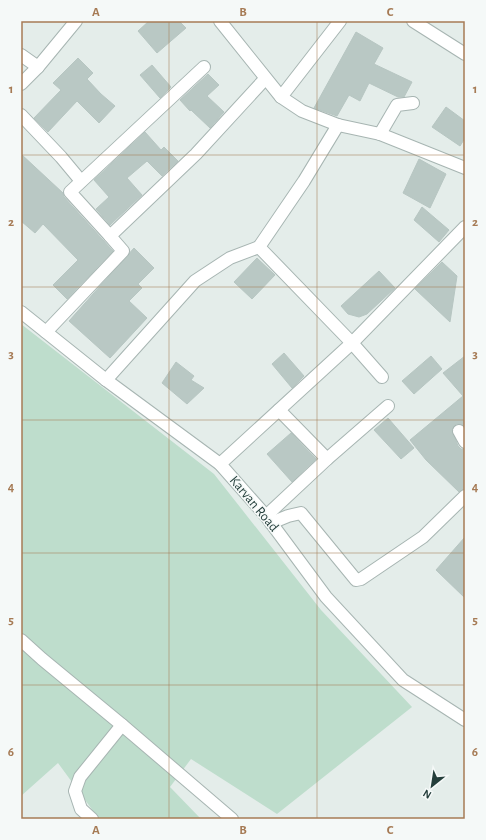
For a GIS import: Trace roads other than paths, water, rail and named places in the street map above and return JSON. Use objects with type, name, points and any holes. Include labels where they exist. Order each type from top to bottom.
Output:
[{"type":"street","points":[[21,84],[38,67],[76,21]]},
{"type":"street","points":[[220,21],[265,79],[281,97],[302,111],[338,125],[380,134],[465,168]]},
{"type":"street","points":[[281,97],[340,21]]},
{"type":"street","points":[[413,21],[465,54]]},
{"type":"street","points":[[21,56],[38,67]]},
{"type":"street","points":[[46,332],[123,251],[70,192],[204,67]]},
{"type":"street","points":[[110,236],[196,154],[265,79]]},
{"type":"street","points":[[380,134],[397,104],[413,103]]},
{"type":"street","points":[[21,116],[82,181]]},
{"type":"street","points":[[106,380],[195,281],[230,258],[258,247],[304,181],[338,125]]},
{"type":"street","points":[[220,464],[352,344],[465,227]]},
{"type":"street","points":[[258,247],[382,377]]},
{"type":"street","name":"Karvan Road","points":[[21,312],[106,380],[220,464],[269,520],[326,597],[403,680],[465,720]]},
{"type":"street","points":[[269,520],[327,459],[388,406]]},
{"type":"street","points":[[279,410],[327,459]]},
{"type":"street","points":[[269,520],[301,513],[356,580],[361,579],[423,537],[465,496]]},
{"type":"street","points":[[21,640],[232,819]]},
{"type":"street","points":[[92,819],[81,809],[75,791],[80,777],[122,725]]}]
